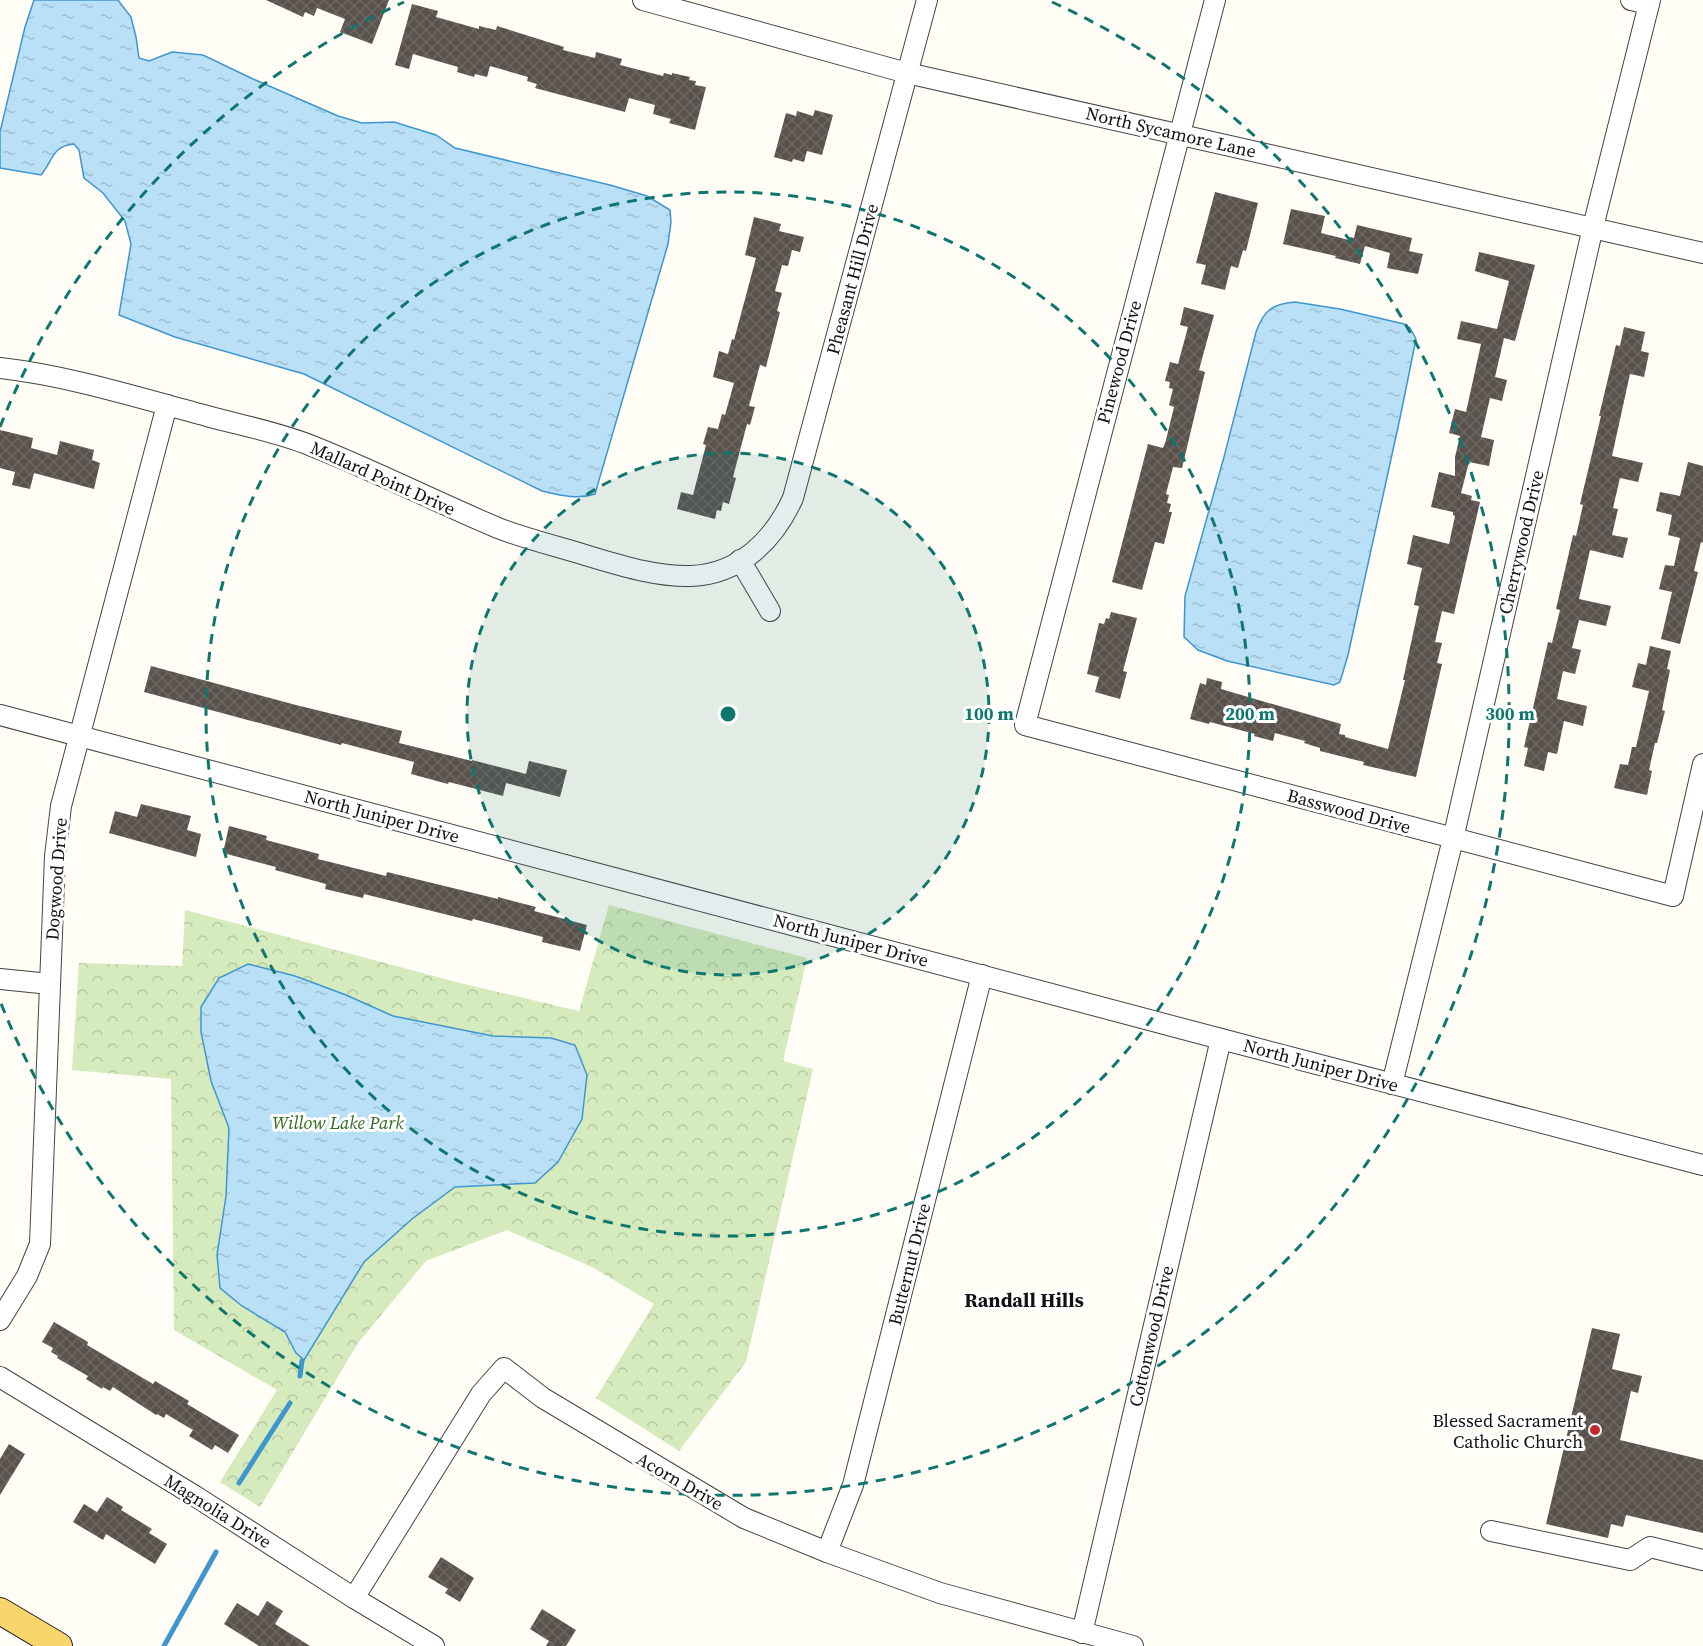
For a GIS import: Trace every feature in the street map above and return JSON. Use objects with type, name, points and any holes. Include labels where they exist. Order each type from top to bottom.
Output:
[{"type":"main road","points":[[0,1611],[59,1646]]},
{"type":"street","name":"North Sycamore Lane","points":[[643,0],[908,73],[1703,253]]},
{"type":"street","name":"Pheasant Hill Drive","points":[[759,549],[783,521],[793,498],[927,0]]},
{"type":"street","name":"Pinewood Drive","points":[[1025,725],[1215,0]]},
{"type":"street","name":"Cherrywood Drive","points":[[1392,1084],[1453,839],[1643,2]]},
{"type":"street","name":"Mallard Point Drive","points":[[0,368],[31,372],[167,405],[309,444],[501,529],[601,560],[657,574],[691,576],[709,574],[727,568],[759,549]]},
{"type":"street","name":"Dogwood Drive","points":[[0,1320],[27,1276],[40,1244],[57,834],[61,806],[167,405]]},
{"type":"street","points":[[740,560],[770,611]]},
{"type":"street","name":"North Juniper Drive","points":[[0,715],[1703,1165]]},
{"type":"street","name":"Basswood Drive","points":[[1025,725],[1673,896],[1703,764]]},
{"type":"street","name":"Butternut Drive","points":[[828,1552],[853,1485],[982,975]]},
{"type":"street","points":[[0,979],[50,984]]},
{"type":"street","name":"Cottonwood Drive","points":[[1082,1633],[1221,1039]]},
{"type":"street","name":"Acorn Drive","points":[[354,1598],[481,1394],[504,1368],[552,1404],[744,1518],[940,1593],[1133,1646]]},
{"type":"street","name":"Magnolia Drive","points":[[0,1377],[434,1646]]},
{"type":"street","points":[[1491,1531],[1630,1560],[1650,1547],[1703,1560]]},
{"type":"green space","name":"Willow Lake Park","points":[[609,905],[807,958],[783,1061],[813,1069],[746,1362],[679,1451],[596,1398],[654,1304],[592,1267],[507,1230],[426,1261],[358,1343],[260,1507],[220,1482],[277,1390],[174,1330],[171,1079],[72,1070],[79,963],[182,966],[185,910],[464,984],[579,1011]]},
{"type":"water","points":[[34,0],[118,0],[131,17],[139,58],[149,61],[172,52],[203,55],[338,116],[362,123],[394,122],[436,135],[455,148],[647,196],[670,210],[668,244],[595,494],[575,497],[542,491],[304,374],[175,337],[119,315],[131,244],[125,221],[103,193],[84,178],[79,150],[74,144],[61,147],[41,175],[0,168],[0,132],[25,27]]},
{"type":"water","points":[[1295,302],[1340,309],[1404,324],[1410,328],[1416,339],[1348,655],[1340,682],[1334,685],[1227,661],[1198,650],[1184,637],[1185,596],[1256,332],[1266,313],[1280,304]]},
{"type":"water","points":[[248,964],[295,976],[393,1016],[493,1036],[551,1038],[575,1045],[587,1075],[582,1119],[558,1162],[535,1183],[455,1187],[412,1219],[364,1262],[304,1360],[296,1353],[285,1332],[242,1306],[220,1288],[217,1255],[226,1196],[229,1128],[211,1081],[201,1032],[201,1007],[219,978]]},
{"type":"building","points":[[266,0],[389,0],[372,44],[340,32],[345,19],[317,8],[314,16],[305,12],[303,17]]},
{"type":"building","points":[[412,4],[438,11],[436,17],[479,29],[479,26],[496,30],[497,26],[564,47],[563,50],[595,58],[596,52],[622,59],[620,65],[663,76],[664,73],[672,75],[672,73],[690,77],[689,80],[696,81],[695,85],[706,87],[695,130],[669,123],[671,119],[653,114],[655,105],[629,98],[625,112],[535,88],[537,84],[527,81],[528,77],[490,66],[487,77],[475,74],[474,77],[457,72],[458,67],[413,54],[409,69],[395,65]]},
{"type":"building","points":[[815,110],[833,115],[822,155],[807,151],[804,162],[793,159],[792,162],[774,157],[786,113],[796,116],[797,111],[813,116]]},
{"type":"building","points":[[1215,192],[1258,203],[1246,251],[1243,250],[1238,268],[1231,266],[1225,290],[1201,284],[1206,265],[1196,263]]},
{"type":"building","points":[[1291,209],[1325,216],[1321,233],[1349,240],[1350,237],[1354,238],[1357,225],[1412,238],[1409,251],[1423,254],[1418,274],[1387,268],[1390,253],[1365,246],[1360,264],[1283,244]]},
{"type":"building","points":[[754,217],[781,224],[779,231],[804,237],[800,252],[792,250],[788,266],[782,265],[775,291],[782,293],[777,311],[780,312],[766,367],[760,365],[749,406],[755,407],[750,425],[747,424],[733,477],[736,478],[729,504],[723,502],[721,511],[717,510],[715,519],[677,509],[681,492],[693,495],[706,445],[703,444],[708,427],[718,429],[722,414],[725,415],[734,383],[713,377],[719,351],[728,354],[732,339],[734,340],[756,258],[745,255]]},
{"type":"building","points":[[1479,252],[1535,265],[1515,341],[1504,338],[1495,377],[1507,380],[1502,401],[1490,398],[1481,437],[1494,440],[1489,466],[1469,462],[1461,493],[1472,496],[1471,500],[1480,502],[1454,614],[1442,611],[1435,642],[1442,643],[1437,663],[1442,664],[1416,777],[1363,765],[1364,762],[1320,751],[1320,748],[1304,743],[1305,741],[1275,733],[1273,741],[1210,722],[1209,724],[1190,719],[1200,683],[1206,685],[1207,678],[1222,682],[1221,689],[1341,724],[1339,734],[1388,749],[1405,680],[1403,680],[1419,606],[1414,605],[1422,568],[1407,564],[1413,535],[1449,544],[1455,516],[1453,512],[1431,507],[1439,472],[1455,476],[1455,457],[1460,436],[1449,433],[1455,409],[1466,412],[1481,344],[1457,339],[1461,321],[1497,329],[1509,281],[1475,271]]},
{"type":"building","points":[[1184,307],[1214,315],[1199,370],[1205,372],[1182,468],[1173,467],[1166,494],[1169,495],[1167,503],[1171,504],[1169,512],[1172,512],[1164,544],[1155,542],[1142,590],[1112,582],[1148,444],[1163,448],[1166,440],[1174,407],[1169,405],[1173,389],[1169,388],[1170,382],[1165,381],[1170,362],[1178,364],[1188,327],[1180,325]]},
{"type":"building","points":[[1624,327],[1645,332],[1641,351],[1649,353],[1644,377],[1630,374],[1612,456],[1643,463],[1638,482],[1620,478],[1613,508],[1618,509],[1612,535],[1628,538],[1623,558],[1590,550],[1579,599],[1611,606],[1606,626],[1579,620],[1572,648],[1581,650],[1575,674],[1563,671],[1557,699],[1587,706],[1583,726],[1564,721],[1557,754],[1548,752],[1544,771],[1524,766],[1528,748],[1524,747],[1548,642],[1552,643],[1560,610],[1556,609],[1573,535],[1576,536],[1583,505],[1580,504],[1601,416],[1599,416],[1616,345],[1620,346]]},
{"type":"building","points":[[0,430],[33,438],[31,448],[57,455],[60,441],[94,450],[92,460],[100,463],[94,489],[34,473],[30,489],[12,485],[15,472],[0,468]]},
{"type":"building","points":[[1688,462],[1703,466],[1703,543],[1701,542],[1694,571],[1698,572],[1680,644],[1661,639],[1672,592],[1659,589],[1665,565],[1674,566],[1680,538],[1668,535],[1672,515],[1656,511],[1660,492],[1680,496]]},
{"type":"building","points":[[1111,612],[1137,618],[1123,671],[1127,672],[1120,699],[1095,692],[1099,677],[1087,674],[1099,623],[1104,624]]},
{"type":"building","points":[[1650,646],[1671,651],[1667,669],[1670,670],[1662,710],[1665,711],[1649,770],[1652,771],[1647,795],[1614,788],[1620,764],[1628,765],[1632,747],[1636,747],[1649,691],[1632,687],[1638,663],[1646,665]]},
{"type":"building","points":[[151,666],[402,731],[399,743],[526,774],[529,761],[567,770],[560,797],[506,783],[503,796],[449,782],[448,784],[411,774],[414,762],[342,743],[341,745],[144,692]]},
{"type":"building","points":[[141,804],[191,816],[187,830],[201,834],[196,857],[109,833],[115,811],[137,817]]},
{"type":"building","points":[[229,826],[267,836],[266,840],[319,854],[318,859],[386,876],[387,872],[498,899],[498,897],[536,907],[534,911],[587,925],[580,951],[542,942],[543,937],[473,919],[472,921],[364,894],[363,898],[325,889],[326,884],[275,870],[276,867],[223,853]]},
{"type":"building","points":[[54,1322],[88,1342],[87,1345],[153,1384],[155,1381],[189,1401],[187,1404],[239,1435],[228,1453],[215,1445],[212,1450],[189,1436],[193,1430],[166,1414],[164,1418],[156,1415],[113,1387],[110,1391],[103,1387],[102,1389],[86,1379],[88,1376],[57,1358],[58,1356],[51,1352],[53,1348],[42,1342]]},
{"type":"building","name":"Blessed Sacrament Catholic Church","points":[[1592,1328],[1620,1334],[1612,1369],[1642,1376],[1638,1393],[1631,1391],[1620,1440],[1703,1460],[1703,1533],[1626,1515],[1623,1527],[1611,1524],[1608,1538],[1546,1524]]},
{"type":"building","points":[[9,1444],[25,1454],[0,1495],[0,1459]]},
{"type":"building","points":[[107,1497],[123,1507],[121,1510],[152,1529],[149,1533],[167,1544],[155,1564],[106,1534],[103,1540],[73,1522],[84,1504],[97,1512]]},
{"type":"building","points":[[441,1557],[474,1578],[460,1602],[445,1593],[448,1589],[428,1577]]},
{"type":"building","points":[[267,1601],[283,1611],[275,1624],[310,1646],[259,1646],[224,1624],[237,1603],[258,1616]]},
{"type":"building","points":[[542,1609],[576,1630],[566,1646],[546,1646],[549,1641],[530,1629]]},
{"type":"waterway","points":[[300,1376],[302,1361]]},
{"type":"waterway","points":[[239,1483],[290,1403]]},
{"type":"waterway","points":[[164,1646],[216,1552]]},
{"type":"place","name":"Blessed Sacrament Catholic Church","points":[[1595,1430]]},
{"type":"district","name":"Randall Hills","points":[[1024,1300]]}]
